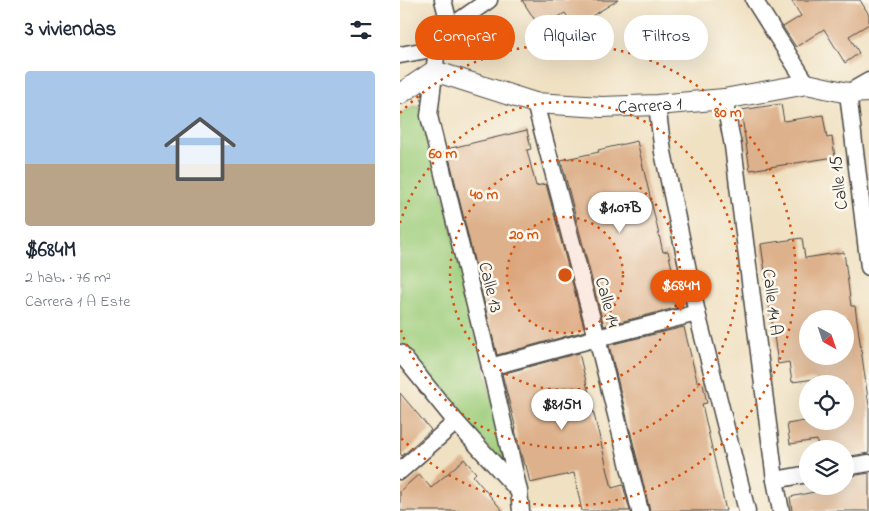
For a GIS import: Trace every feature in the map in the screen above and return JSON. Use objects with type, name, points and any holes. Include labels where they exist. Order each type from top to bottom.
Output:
[{"type":"street","points":[[443,0],[447,15]]},
{"type":"street","points":[[467,15],[489,0]]},
{"type":"street","points":[[754,0],[807,84]]},
{"type":"street","points":[[400,55],[415,52]]},
{"type":"street","name":"Calle 13","points":[[435,60],[429,116],[519,491],[521,511]]},
{"type":"street","points":[[400,94],[434,71]]},
{"type":"street","name":"Carrera 1","points":[[434,71],[535,103],[602,107],[657,105],[724,99],[807,84],[848,93],[869,92]]},
{"type":"street","points":[[848,93],[869,81]]},
{"type":"street","name":"Calle 15","points":[[848,93],[869,268]]},
{"type":"street","name":"Calle 14 A","points":[[724,99],[732,146],[775,480],[781,511]]},
{"type":"street","name":"Calle 14","points":[[535,103],[640,511]]},
{"type":"street","points":[[657,105],[663,152],[697,313],[747,511]]},
{"type":"street","points":[[490,367],[697,313]]},
{"type":"street","points":[[400,353],[456,422],[519,491]]},
{"type":"street","points":[[400,471],[456,422]]},
{"type":"street","points":[[854,466],[869,463]]},
{"type":"street","points":[[775,480],[799,476]]},
{"type":"green space","points":[[414,106],[420,108],[424,113],[509,472],[400,342],[400,114]]},
{"type":"building","points":[[522,0],[618,0],[594,15],[566,15],[565,13],[562,15],[532,15]]},
{"type":"building","points":[[791,0],[860,0],[869,15],[869,24],[849,36],[859,53],[845,63],[824,29],[796,47],[783,27],[801,16]]},
{"type":"building","points":[[781,104],[784,121],[823,115],[827,138],[832,137],[835,157],[750,170],[741,110]]},
{"type":"building","points":[[527,130],[531,149],[527,150],[536,186],[546,184],[585,331],[497,355],[447,149]]},
{"type":"building","points":[[637,141],[663,252],[668,251],[679,307],[604,326],[561,160]]},
{"type":"building","points":[[802,238],[805,258],[844,252],[851,306],[855,306],[869,406],[869,453],[854,456],[854,440],[799,440],[799,443],[790,444],[787,424],[799,422],[799,430],[854,430],[854,375],[799,375],[799,381],[792,382],[789,362],[778,364],[761,244]]},
{"type":"building","points":[[684,327],[698,385],[703,384],[707,403],[702,404],[726,511],[650,511],[609,345]]},
{"type":"building","points":[[579,353],[612,488],[623,485],[630,511],[582,511],[574,473],[530,483],[526,465],[524,465],[502,374]]},
{"type":"building","points":[[400,393],[431,430],[402,456],[400,453]]},
{"type":"building","points":[[464,459],[476,473],[473,476],[503,511],[400,511],[400,491],[419,474],[431,488]]},
{"type":"building","points":[[869,473],[869,511],[792,511],[790,497],[800,495],[854,495],[854,476]]}]
